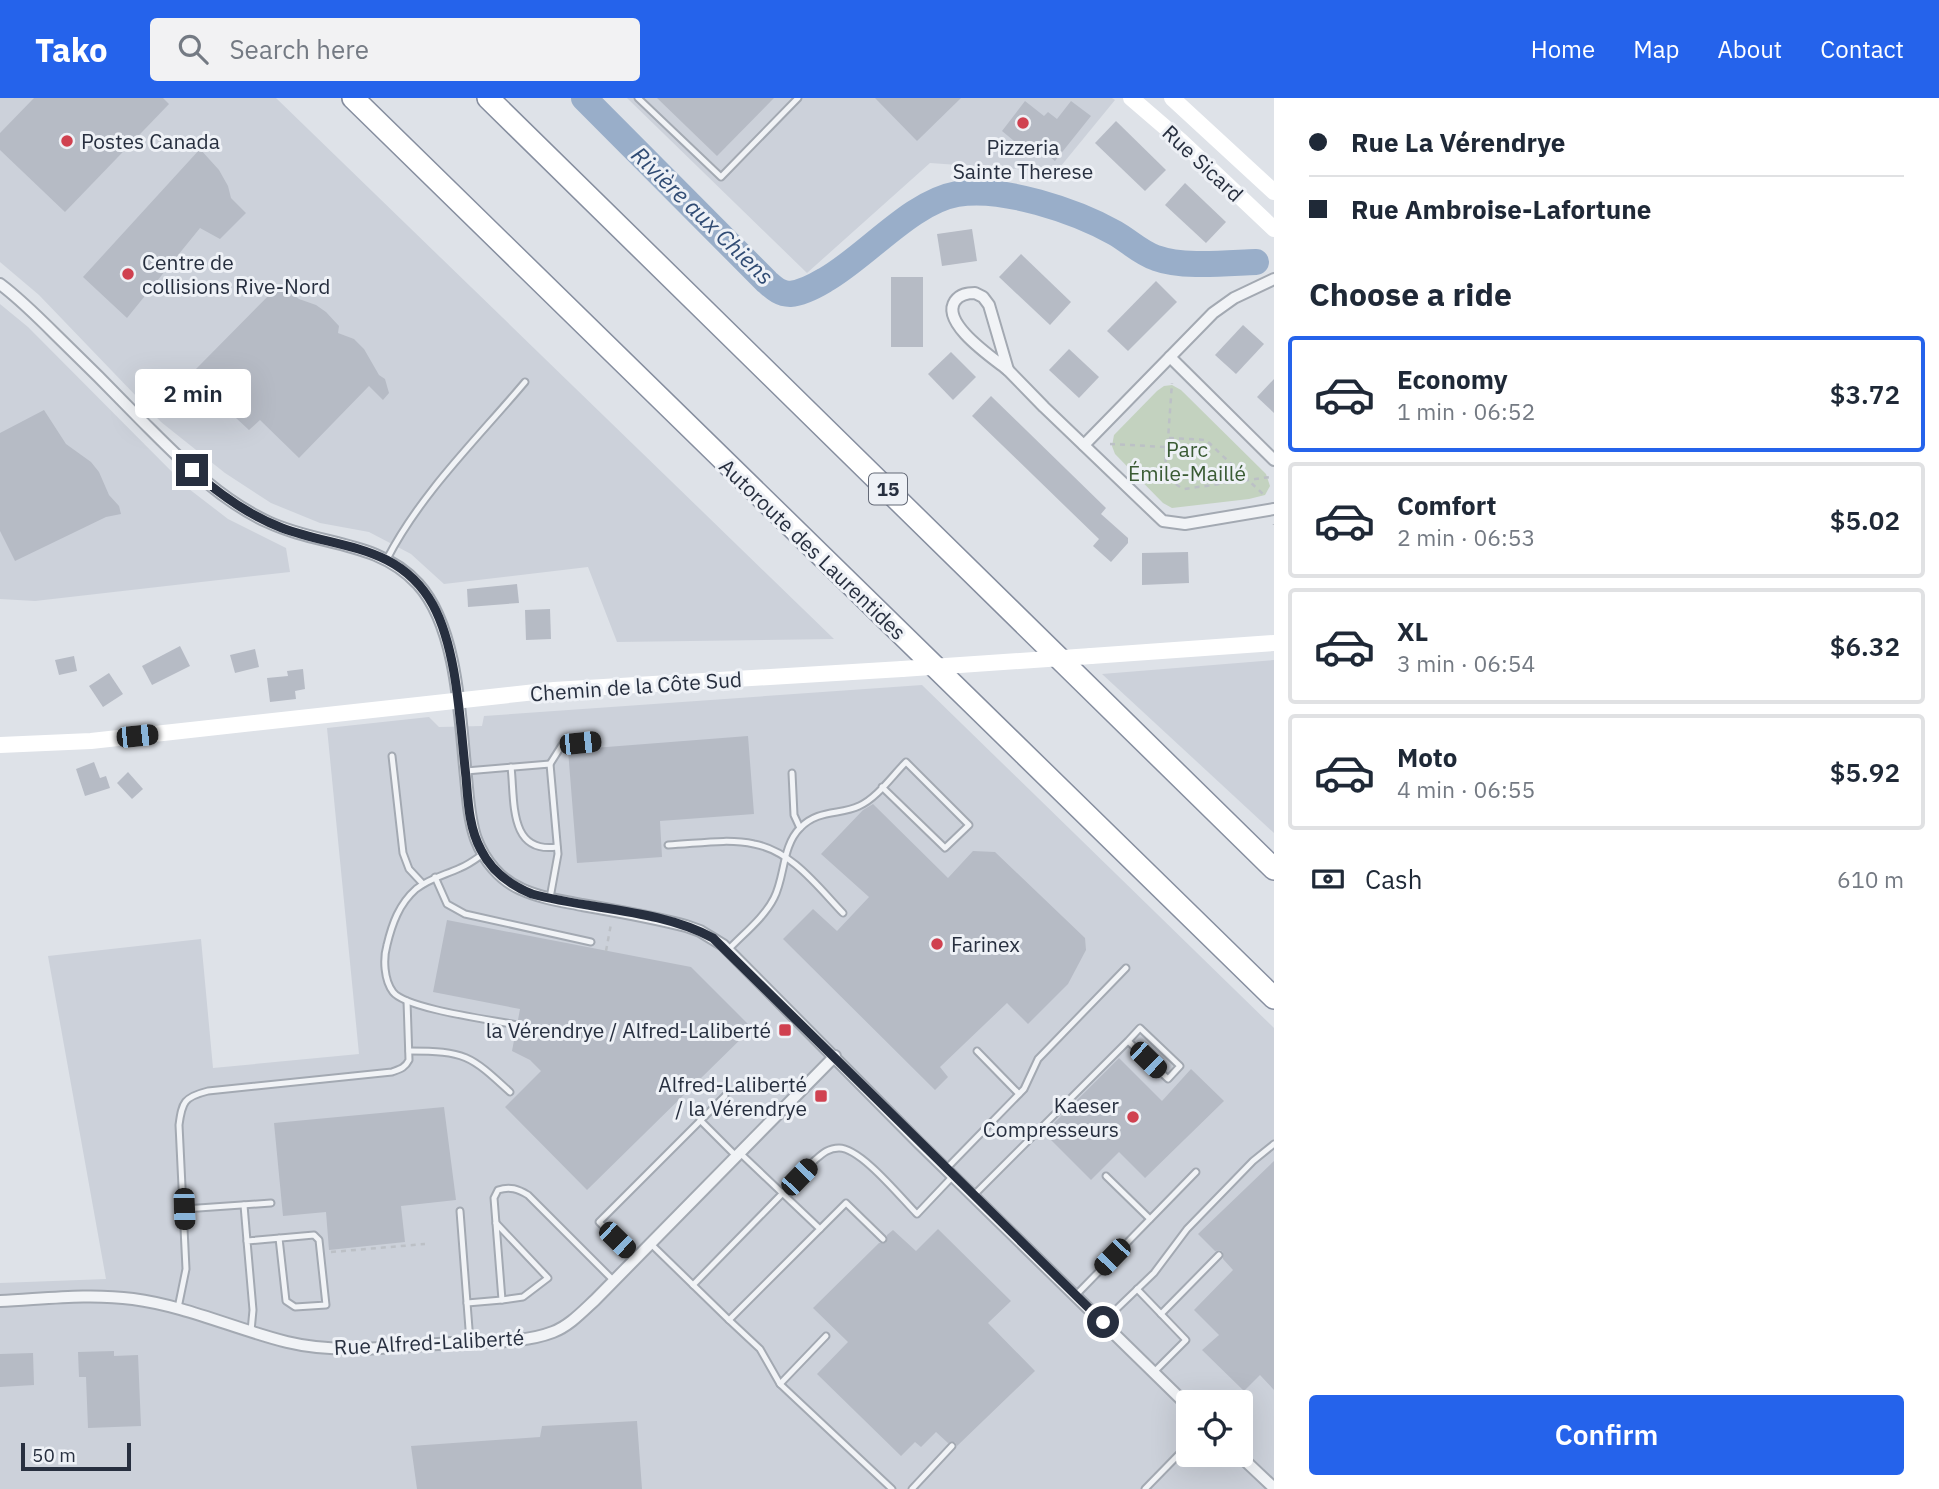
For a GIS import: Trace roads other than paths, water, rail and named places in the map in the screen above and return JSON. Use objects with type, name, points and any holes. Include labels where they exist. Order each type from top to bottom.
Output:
[{"type":"highway","name":"Autoroute des Laurentides","points":[[353,98],[1274,998]]},
{"type":"highway","name":"15","points":[[488,98],[1274,869]]},
{"type":"street","name":"Rue Sicard","points":[[1131,98],[1274,229]]},
{"type":"street","name":"Rue Sicard","points":[[1172,98],[1274,192]]},
{"type":"street","points":[[1084,445],[1203,322],[1222,306],[1274,279]]},
{"type":"street","points":[[0,284],[31,310],[170,449],[217,491],[250,513],[281,528],[360,548],[387,559],[421,587],[438,615],[448,648],[473,829],[483,854],[508,882],[520,889],[550,898],[686,926],[713,938],[1176,1394]]},
{"type":"street","points":[[1009,370],[987,301],[975,293],[958,297],[952,308],[958,326],[1009,370],[1156,516],[1168,523],[1185,524],[1274,509]]},
{"type":"street","points":[[1170,357],[1274,460]]},
{"type":"street","name":"Chemin de la Côte Sud","points":[[0,745],[91,741],[580,688],[1274,643]]},
{"type":"street","name":"Rue Alfred-Laliberté","points":[[0,1301],[99,1297],[133,1299],[178,1308],[289,1342],[323,1347],[356,1348],[523,1339],[560,1329],[614,1281],[835,1056]]},
{"type":"street","points":[[1252,1467],[1274,1488]]},
{"type":"lane","points":[[638,98],[721,177],[798,98]]},
{"type":"lane","points":[[387,559],[400,534],[422,504],[525,382]]},
{"type":"lane","points":[[550,898],[557,847],[550,764],[562,745],[597,741]]},
{"type":"lane","points":[[392,756],[402,853],[409,869],[423,884]]},
{"type":"lane","points":[[727,950],[767,909],[779,886],[793,838],[800,828],[814,818],[858,807],[883,787],[906,762],[969,825],[945,848],[883,787]]},
{"type":"lane","points":[[465,771],[550,764]]},
{"type":"lane","points":[[512,767],[519,830],[531,844],[545,848],[557,847]]},
{"type":"lane","points":[[792,773],[794,815],[800,828]]},
{"type":"lane","points":[[668,845],[741,842],[764,846],[800,868],[843,913]]},
{"type":"lane","points":[[483,854],[463,867],[423,884],[400,908],[385,953],[388,983],[393,993],[431,1009],[517,1025]]},
{"type":"lane","points":[[435,877],[442,898],[464,914],[591,942]]},
{"type":"lane","points":[[693,1285],[823,1153],[838,1148],[858,1156],[917,1214],[1019,1094],[1038,1059],[1126,968]]},
{"type":"lane","points":[[178,1308],[186,1269],[180,1125],[181,1108],[187,1099],[208,1091],[392,1072],[406,1066],[409,1051],[407,1001]]},
{"type":"lane","points":[[973,1196],[1140,1028],[1180,1066],[1168,1079],[1128,1041]]},
{"type":"lane","points":[[409,1051],[445,1052],[465,1056],[480,1064],[510,1092]]},
{"type":"lane","points":[[977,1051],[1019,1094]]},
{"type":"lane","points":[[636,1258],[599,1222],[725,1096]]},
{"type":"lane","points":[[700,1120],[820,1229]]},
{"type":"lane","points":[[1103,1322],[1154,1273],[1187,1229],[1253,1161],[1274,1144]]},
{"type":"lane","points":[[1075,1296],[1196,1172]]},
{"type":"lane","points":[[1106,1176],[1150,1219]]},
{"type":"lane","points":[[502,1300],[495,1193],[505,1188],[519,1189],[528,1195],[614,1281]]},
{"type":"lane","points":[[184,1209],[271,1203]]},
{"type":"lane","points":[[729,1320],[846,1203],[883,1239]]},
{"type":"lane","points":[[244,1205],[253,1310],[251,1331]]},
{"type":"lane","points":[[460,1211],[470,1342]]},
{"type":"lane","points":[[467,1303],[523,1297],[548,1278],[496,1223]]},
{"type":"lane","points":[[247,1241],[314,1234],[319,1240],[326,1305],[295,1307],[286,1301],[279,1238]]},
{"type":"lane","points":[[650,1244],[760,1349],[780,1384],[892,1489]]},
{"type":"lane","points":[[1161,1314],[1219,1255]]},
{"type":"lane","points":[[1137,1289],[1186,1340],[1153,1372]]},
{"type":"lane","points":[[780,1384],[826,1336]]},
{"type":"lane","points":[[912,1489],[952,1446]]},
{"type":"lane","points":[[1144,1489],[1176,1457]]},
{"type":"waterway","name":"Rivière aux Chiens","points":[[584,98],[767,282],[783,293],[799,292],[825,280],[906,219],[940,199],[975,192],[1038,202],[1080,216],[1120,236],[1145,253],[1167,261],[1206,264],[1256,262]]},
{"type":"place","name":"Pizzeria Sainte Therese","points":[[1023,123]]},
{"type":"place","name":"Postes Canada","points":[[67,141]]},
{"type":"place","name":"Centre de collisions Rive-Nord","points":[[128,274]]},
{"type":"place","name":"Farinex","points":[[937,944]]},
{"type":"place","name":"la Vérendrye / Alfred-Laliberté","points":[[785,1030]]},
{"type":"place","name":"Alfred-Laliberté / la Vérendrye","points":[[821,1096]]},
{"type":"place","name":"Kaeser Compresseurs","points":[[1133,1117]]},
{"type":"park label","name":"Parc Émile-Maillé","points":[[1187,461]]}]
